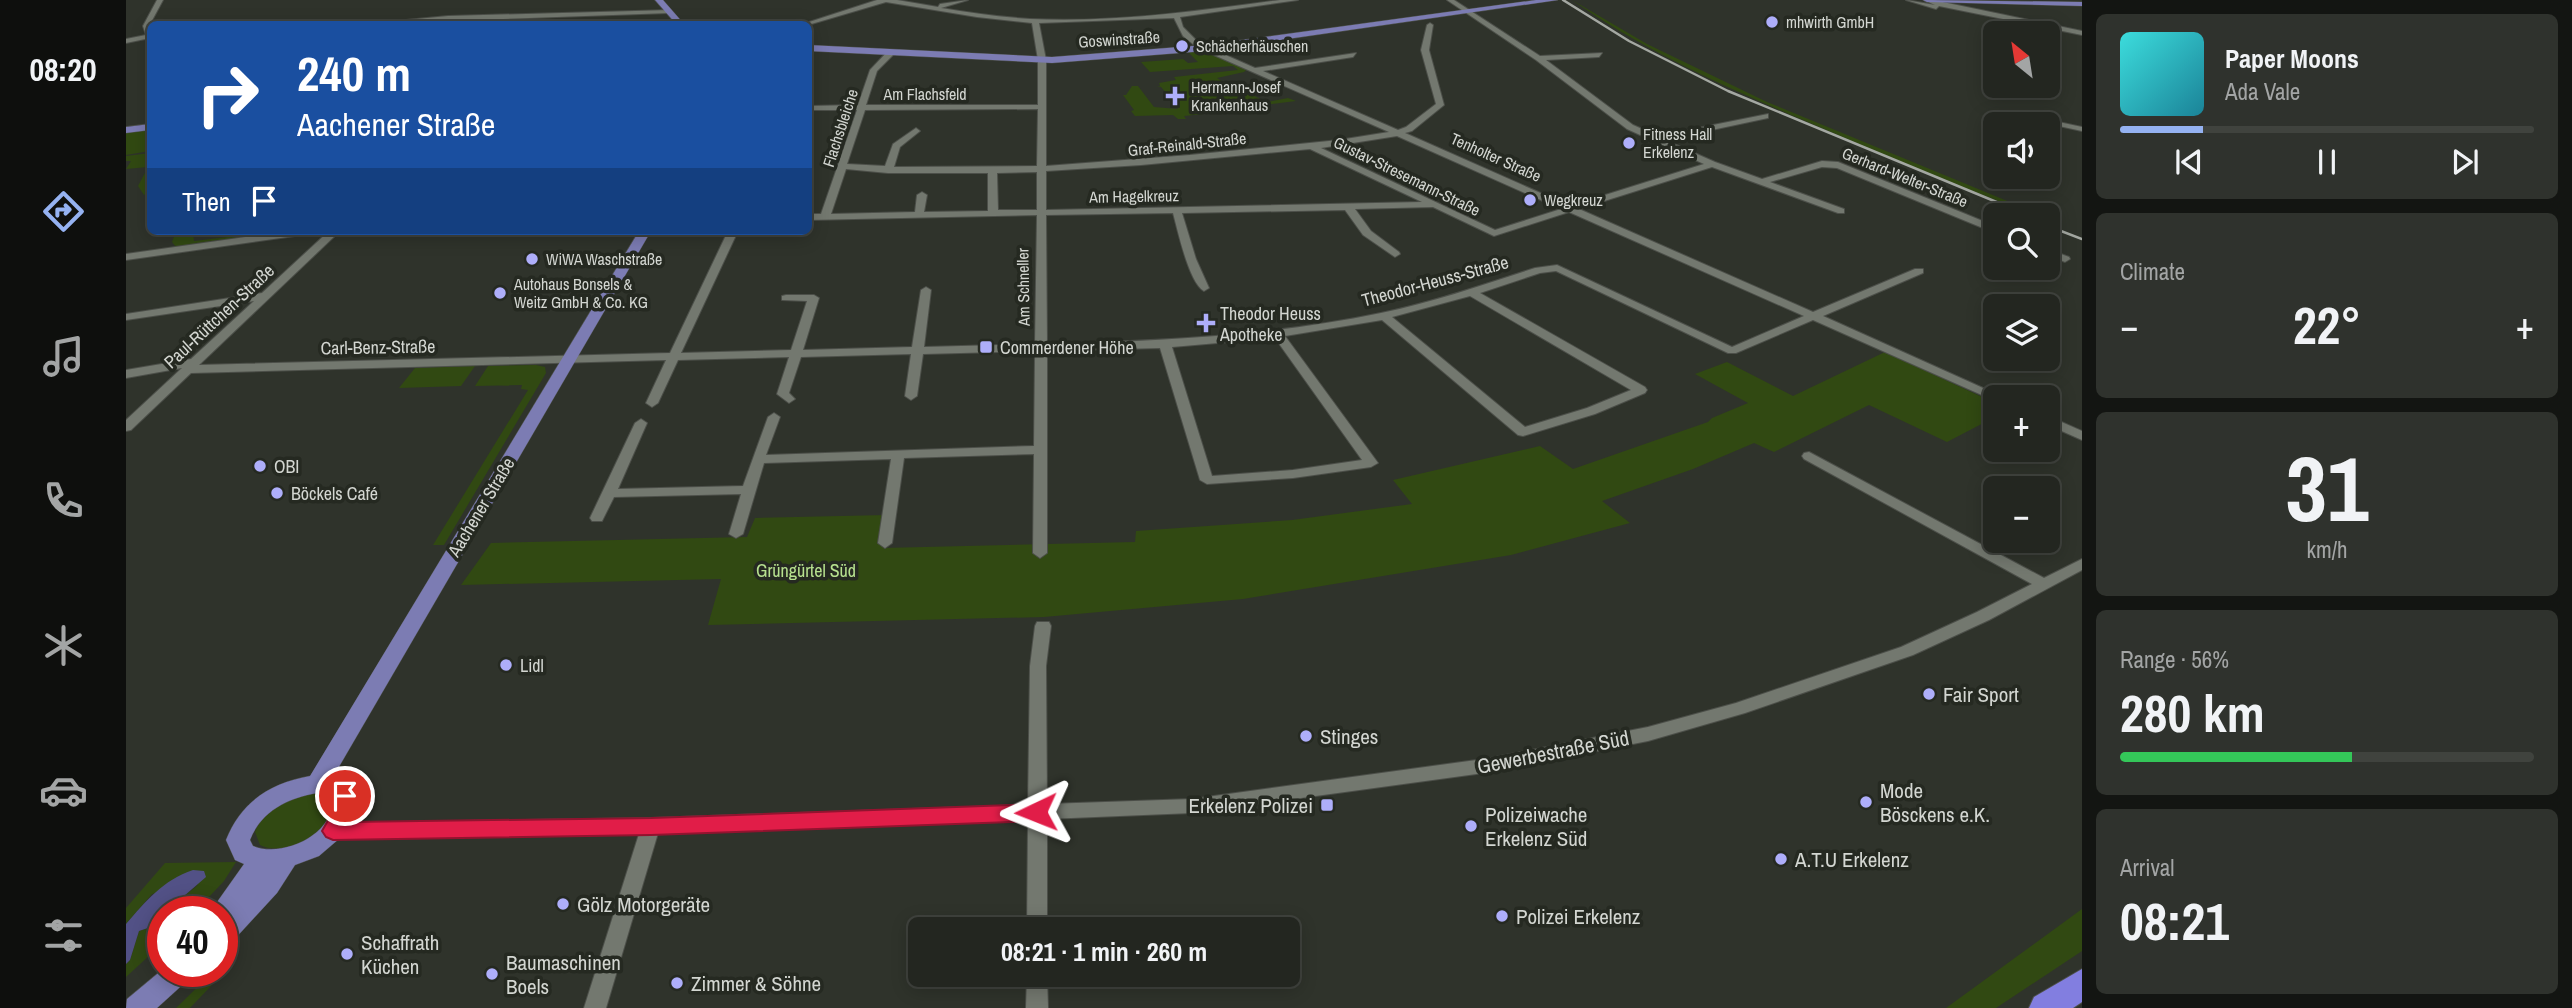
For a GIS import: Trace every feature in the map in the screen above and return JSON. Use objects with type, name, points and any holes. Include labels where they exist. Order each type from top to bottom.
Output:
[{"type":"highway","points":[[2045,1008],[2082,984]]},
{"type":"main road","points":[[659,0],[677,21]]},
{"type":"main road","name":"Goswinstraße","points":[[812,48],[1042,60],[1205,48],[1554,0]]},
{"type":"main road","points":[[1927,0],[2082,4]]},
{"type":"main road","points":[[1451,1],[1474,8],[1528,4]]},
{"type":"main road","points":[[126,130],[147,127]]},
{"type":"main road","name":"Aachener Straße","points":[[317,784],[643,235]]},
{"type":"main road","points":[[317,784],[329,785],[345,796],[346,809],[333,831],[312,848],[286,858],[259,860],[244,853],[238,840],[251,814],[282,793],[317,784]]},
{"type":"main road","points":[[238,918],[268,886],[286,858]]},
{"type":"main road","points":[[237,896],[259,860]]},
{"type":"main road","points":[[137,1008],[161,987]]},
{"type":"street","points":[[149,21],[160,0]]},
{"type":"street","points":[[812,22],[886,0],[938,7],[958,13],[1035,21],[1175,15],[1295,0]]},
{"type":"street","points":[[938,7],[965,0]]},
{"type":"street","points":[[1909,0],[1922,5],[1969,11]]},
{"type":"street","points":[[1927,0],[2082,33]]},
{"type":"street","points":[[1451,1],[1539,58],[1630,127],[1712,164],[1841,211]]},
{"type":"street","points":[[446,21],[668,11]]},
{"type":"street","name":"Tenholter Straße","points":[[1175,15],[1183,34],[1205,48],[1983,391]]},
{"type":"street","name":"Am Schneller","points":[[1035,21],[1042,60],[1040,553]]},
{"type":"street","name":"Graf-Reinald-Straße","points":[[843,166],[888,170],[1041,170],[1167,161],[1398,133],[1409,129],[1440,105],[1425,50],[1430,25]]},
{"type":"street","points":[[126,41],[147,37]]},
{"type":"street","name":"Flachsbleiche","points":[[825,217],[874,70],[891,53]]},
{"type":"street","points":[[1254,70],[1353,55]]},
{"type":"street","points":[[1539,58],[1599,55]]},
{"type":"street","name":"Am Flachsfeld","points":[[812,108],[1041,107]]},
{"type":"street","points":[[1657,139],[1765,116]]},
{"type":"street","points":[[2060,124],[2082,129]]},
{"type":"street","points":[[888,170],[896,146],[916,131]]},
{"type":"street","name":"Gustav-Stresemann-Straße","points":[[1309,145],[1494,233],[1572,210]]},
{"type":"street","points":[[1572,210],[1712,164]]},
{"type":"street","name":"Gerhard-Welter-Straße","points":[[1761,182],[1822,164],[1838,165],[1983,225]]},
{"type":"street","points":[[992,171],[993,214]]},
{"type":"street","points":[[919,215],[922,195]]},
{"type":"street","name":"Am Hagelkreuz","points":[[812,217],[1431,205]]},
{"type":"street","points":[[1349,208],[1367,233],[1395,254]]},
{"type":"street","points":[[1177,211],[1191,259],[1204,288]]},
{"type":"street","points":[[126,257],[281,235]]},
{"type":"street","name":"Paul-Rüttchen-Straße","points":[[126,427],[331,235]]},
{"type":"street","points":[[652,404],[731,235]]},
{"type":"street","points":[[2060,257],[2065,259]]},
{"type":"street","name":"Theodor-Heuss-Straße","points":[[1041,347],[1165,344],[1278,334],[1384,316],[1539,270],[1557,268],[1732,351],[1812,316]]},
{"type":"street","points":[[1812,316],[1919,271]]},
{"type":"street","points":[[911,396],[926,289]]},
{"type":"street","points":[[1384,316],[1523,432],[1591,411],[1641,390],[1471,292]]},
{"type":"street","points":[[126,317],[265,296]]},
{"type":"street","points":[[786,298],[814,298],[783,394],[789,399]]},
{"type":"street","points":[[1165,344],[1207,480],[1293,474],[1371,463],[1278,334]]},
{"type":"street","points":[[569,360],[1041,347]]},
{"type":"street","name":"Carl-Benz-Straße","points":[[126,373],[192,365],[569,360]]},
{"type":"street","points":[[736,534],[774,416]]},
{"type":"street","points":[[597,518],[641,423]]},
{"type":"street","points":[[2060,426],[2082,436]]},
{"type":"street","points":[[758,459],[1039,450]]},
{"type":"street","points":[[885,543],[898,454]]},
{"type":"street","points":[[1809,456],[2044,584]]},
{"type":"street","points":[[609,493],[750,490]]},
{"type":"street","name":"Gewerbestraße Süd","points":[[333,831],[651,826],[1192,806],[1497,764],[1620,741],[1739,709],[1907,651],[2082,564]]},
{"type":"street","points":[[1037,917],[1038,666],[1043,626]]},
{"type":"street","points":[[595,1008],[651,826]]},
{"type":"street","points":[[1037,987],[1037,1008]]},
{"type":"green space","points":[[1572,0],[1647,44],[1767,102],[2012,203],[2004,203],[1860,145],[1743,94],[1655,51]]},
{"type":"green space","points":[[1203,50],[1247,69],[1217,78],[1220,80],[1267,102],[1288,98],[1296,101],[1247,107],[1236,105],[1240,110],[1230,107],[1210,109],[1213,113],[1184,116],[1186,119],[1178,119],[1173,115],[1135,116],[1131,111],[1134,110],[1123,95],[1126,95],[1132,86],[1138,86],[1154,107],[1178,109],[1171,99],[1166,97],[1169,96],[1161,87],[1157,86],[1160,86],[1159,83],[1176,80],[1174,77],[1238,70],[1233,66],[1150,72],[1141,62],[1183,59],[1188,63],[1198,62],[1187,51]]},
{"type":"green space","points":[[147,128],[147,152],[126,155],[126,131]]},
{"type":"green space","points":[[147,153],[147,167],[126,169],[131,161],[126,161],[126,156]]},
{"type":"green space","points":[[147,169],[147,194],[144,195],[138,186]]},
{"type":"green space","points":[[175,235],[193,235],[194,241],[251,235],[176,247],[172,242]]},
{"type":"green space","name":"Grüngürtel Süd","points":[[1885,352],[1983,397],[1983,423],[1947,442],[1869,405],[1774,452],[1754,443],[1693,469],[1602,501],[1630,523],[1511,555],[1243,599],[1044,617],[708,625],[721,579],[461,585],[491,543],[747,537],[755,518],[887,515],[883,548],[1135,542],[1136,531],[1292,520],[1412,504],[1393,480],[1540,446],[1573,469],[1708,422],[1748,403],[1695,374],[1727,362],[1793,396]]},
{"type":"green space","points":[[475,366],[461,386],[399,388],[415,368]]},
{"type":"green space","points":[[488,366],[545,367],[546,373],[444,545],[433,545],[528,390],[521,389],[522,385],[475,386]]},
{"type":"green space","points":[[316,792],[331,797],[335,803],[330,822],[324,830],[297,845],[268,848],[260,845],[255,832],[265,815],[280,804]]},
{"type":"green space","points":[[236,862],[210,896],[184,896],[198,885],[152,894],[147,896],[147,900],[126,924],[126,908],[165,863]]},
{"type":"green space","points":[[2082,909],[2082,951],[1996,1008],[1946,1008]]},
{"type":"green space","points":[[147,928],[147,958],[126,977],[126,964],[130,960],[139,931]]},
{"type":"green space","points":[[198,987],[210,987],[190,1008],[176,1008]]},
{"type":"shaded area","points":[[193,870],[204,871],[206,877],[184,896],[151,896],[164,885]]},
{"type":"shaded area","points":[[147,900],[147,928],[139,931],[130,960],[126,964],[126,924]]},
{"type":"railway","points":[[1563,0],[1629,41],[1728,91],[1999,203]]},
{"type":"railway","points":[[2060,231],[2082,239]]},
{"type":"place","name":"mhwirth GmbH","points":[[1772,22]]},
{"type":"place","name":"Schächerhäuschen","points":[[1182,46]]},
{"type":"place","name":"Hermann-Josef Krankenhaus","points":[[1175,96]]},
{"type":"place","name":"Fitness Hall Erkelenz","points":[[1629,143]]},
{"type":"place","name":"Wegkreuz","points":[[1530,200]]},
{"type":"place","name":"WiWA Waschstraße","points":[[532,259]]},
{"type":"place","name":"Autohaus Bonsels & Weitz GmbH & Co. KG","points":[[500,293]]},
{"type":"place","name":"Theodor Heuss Apotheke","points":[[1206,323]]},
{"type":"place","name":"Commerdener Höhe","points":[[986,347]]},
{"type":"place","name":"OBI","points":[[260,466]]},
{"type":"place","name":"Böckels Café","points":[[277,493]]},
{"type":"place","name":"Lidl","points":[[506,665]]},
{"type":"place","name":"Fair Sport","points":[[1929,694]]},
{"type":"place","name":"Stinges","points":[[1306,736]]},
{"type":"place","name":"Mode Bösckens e.K.","points":[[1866,802]]},
{"type":"place","name":"Erkelenz Polizei","points":[[1327,805]]},
{"type":"place","name":"Polizeiwache Erkelenz Süd","points":[[1471,826]]},
{"type":"place","name":"A.T.U Erkelenz","points":[[1781,859]]},
{"type":"place","name":"Gölz Motorgeräte","points":[[563,904]]},
{"type":"place","name":"Polizei Erkelenz","points":[[1502,916]]},
{"type":"place","name":"Schaffrath Küchen","points":[[347,954]]},
{"type":"place","name":"Baumaschinen Boels","points":[[492,974]]},
{"type":"place","name":"Zimmer & Söhne","points":[[677,983]]},
{"type":"route","points":[[345,796],[344,816],[333,831],[651,826],[1036,812]]}]
